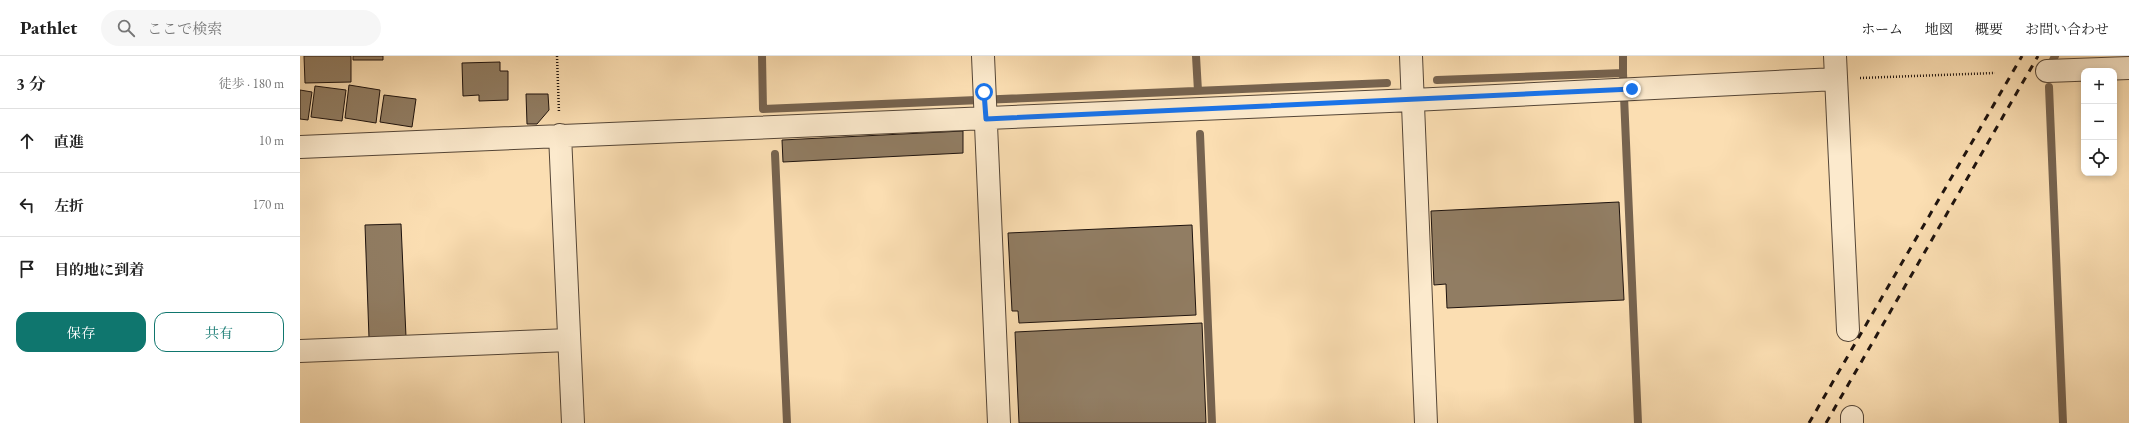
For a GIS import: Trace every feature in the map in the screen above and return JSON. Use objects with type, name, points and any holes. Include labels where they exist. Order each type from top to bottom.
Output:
[{"type":"street","points":[[983,56],[999,423]]},
{"type":"street","points":[[1411,56],[1426,423]]},
{"type":"street","points":[[1835,56],[1848,330]]},
{"type":"street","points":[[2047,71],[2129,68]]},
{"type":"street","points":[[300,148],[560,135],[985,106],[1413,100],[1836,79]]},
{"type":"street","points":[[560,135],[573,423]]},
{"type":"street","points":[[300,351],[569,340]]},
{"type":"path","points":[[558,56],[560,135]]},
{"type":"path","points":[[1836,79],[1995,73]]},
{"type":"building","points":[[304,56],[351,56],[351,82],[305,83]]},
{"type":"building","points":[[353,56],[383,56],[383,60],[353,60]]},
{"type":"building","points":[[500,62],[500,71],[508,71],[508,100],[479,101],[479,95],[463,96],[462,63]]},
{"type":"building","points":[[349,85],[380,90],[376,123],[345,118]]},
{"type":"building","points":[[315,86],[346,90],[342,121],[311,117]]},
{"type":"building","points":[[300,90],[312,92],[308,120],[300,119]]},
{"type":"building","points":[[526,94],[548,94],[549,110],[537,124],[527,124]]},
{"type":"building","points":[[384,95],[416,99],[412,127],[380,122]]},
{"type":"building","points":[[963,131],[963,153],[783,162],[782,140]]},
{"type":"building","points":[[1619,202],[1624,300],[1447,308],[1446,284],[1434,285],[1431,211]]},
{"type":"building","points":[[401,224],[406,337],[369,338],[365,225]]},
{"type":"building","points":[[1192,225],[1196,315],[1019,323],[1018,311],[1012,311],[1008,233]]},
{"type":"building","points":[[1202,323],[1206,423],[1019,423],[1015,332]]},
{"type":"waterway","points":[[762,56],[763,109],[1387,83]]},
{"type":"waterway","points":[[1196,56],[1198,91]]},
{"type":"waterway","points":[[1623,56],[1623,73]]},
{"type":"waterway","points":[[2051,64],[2055,56]]},
{"type":"waterway","points":[[1437,80],[1623,73],[1638,423]]},
{"type":"waterway","points":[[2049,87],[2063,423]]},
{"type":"waterway","points":[[1200,134],[1212,423]]},
{"type":"waterway","points":[[775,154],[787,423]]},
{"type":"railway","points":[[1809,423],[2022,56]]},
{"type":"railway","points":[[1826,423],[2038,56]]},
{"type":"route","points":[[984,92],[986,119],[1632,89]]}]
